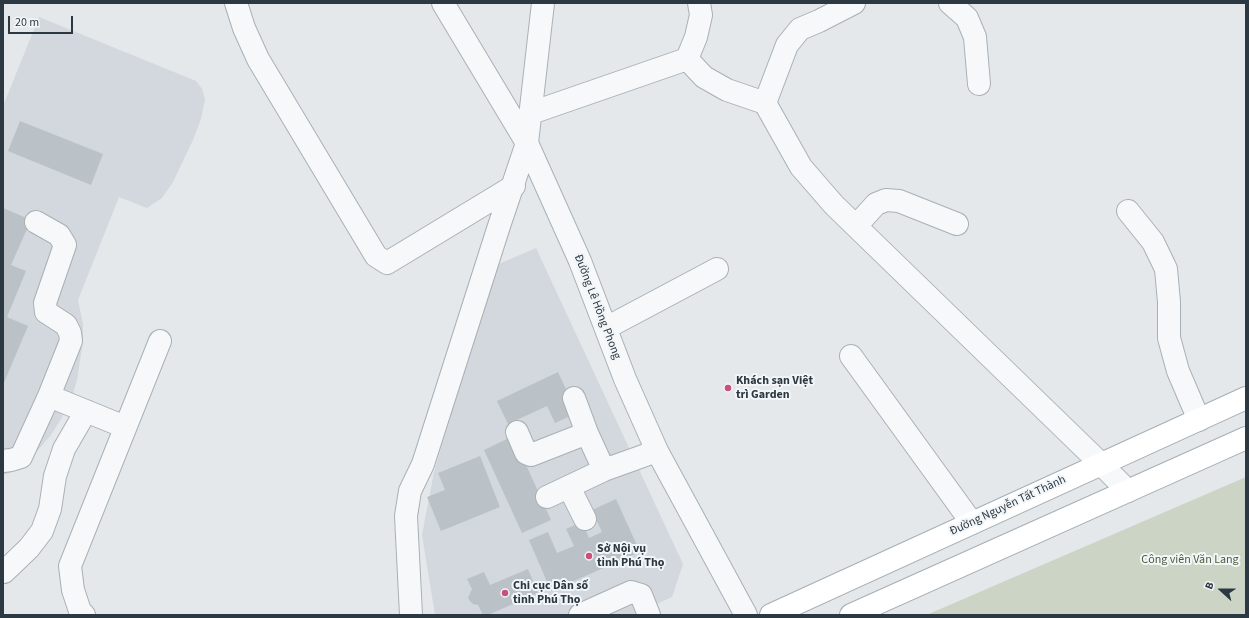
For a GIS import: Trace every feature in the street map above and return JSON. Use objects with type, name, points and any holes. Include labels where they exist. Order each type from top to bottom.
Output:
[{"type":"main road","name":"Đường Nguyễn Tất Thành","points":[[771,615],[1246,398]]},
{"type":"main road","points":[[851,615],[1246,438]]},
{"type":"street","points":[[236,3],[244,28],[258,59],[376,256],[387,263],[514,186]]},
{"type":"street","name":"Đường Lê Hồng Phong","points":[[443,3],[527,143],[580,261],[625,379],[657,451],[746,615]]},
{"type":"street","points":[[412,615],[406,516],[410,491],[423,464],[527,143],[542,3]]},
{"type":"street","points":[[765,103],[787,45],[800,29],[854,3]]},
{"type":"street","points":[[950,3],[967,18],[976,37],[979,84]]},
{"type":"street","points":[[531,113],[687,60],[696,37],[703,7]]},
{"type":"street","points":[[687,60],[704,77],[727,90],[765,103],[801,167],[834,204],[1128,491]]},
{"type":"street","points":[[856,226],[876,204],[886,200],[899,201],[957,224]]},
{"type":"street","points":[[1128,211],[1153,242],[1166,269],[1169,302],[1169,338],[1178,371],[1199,420]]},
{"type":"street","points":[[3,461],[21,457],[49,396],[71,341],[70,333],[66,325],[46,312],[45,303],[65,245],[59,235],[36,222]]},
{"type":"street","points":[[606,328],[717,269]]},
{"type":"street","points":[[84,615],[80,611],[73,590],[70,566],[160,341]]},
{"type":"street","points":[[851,356],[972,523]]},
{"type":"street","points":[[49,396],[125,427]]},
{"type":"street","points":[[574,398],[587,433],[604,470]]},
{"type":"street","points":[[4,572],[29,548],[42,531],[50,509],[55,476],[64,449],[86,411]]},
{"type":"street","points":[[517,432],[526,453],[531,455],[587,433]]},
{"type":"street","points":[[547,497],[604,470],[657,451]]},
{"type":"street","points":[[569,487],[585,519]]},
{"type":"street","points":[[580,615],[631,592],[641,595],[649,615]]},
{"type":"shaded area","points":[[39,17],[196,81],[202,89],[205,99],[201,119],[193,140],[173,182],[162,198],[147,208],[119,197],[78,300],[83,324],[83,341],[77,380],[71,400],[51,435],[31,458],[10,473],[3,475],[3,106]]},
{"type":"shaded area","points":[[536,248],[683,564],[672,597],[633,615],[435,615],[422,535],[434,472],[494,266]]},
{"type":"green space","name":"Công viên Văn Lang","points":[[1246,477],[1246,615],[927,615],[931,613]]},
{"type":"building","points":[[20,121],[103,154],[91,185],[8,151]]},
{"type":"building","points":[[3,208],[31,220],[11,265],[26,271],[7,317],[28,326],[3,385]]},
{"type":"building","points":[[558,372],[577,413],[555,423],[547,406],[508,424],[497,401]]},
{"type":"building","points":[[513,436],[551,520],[522,533],[484,450]]},
{"type":"building","points":[[480,456],[500,507],[441,531],[427,497],[445,490],[438,473]]},
{"type":"building","points":[[616,499],[640,552],[551,591],[529,540],[548,532],[557,553],[574,546],[566,529],[582,522],[589,538],[602,532],[592,510]]},
{"type":"building","points":[[528,569],[538,593],[488,615],[483,615],[478,605],[473,604],[468,598],[472,589],[467,579],[484,572],[490,585]]},
{"type":"place","name":"Khách sạn Việt trì Garden","points":[[728,388]]},
{"type":"place","name":"Sở Nội vụ tỉnh Phú Thọ","points":[[589,556]]},
{"type":"place","name":"Chi cục Dân số tỉnh Phú Thọ","points":[[505,593]]}]
